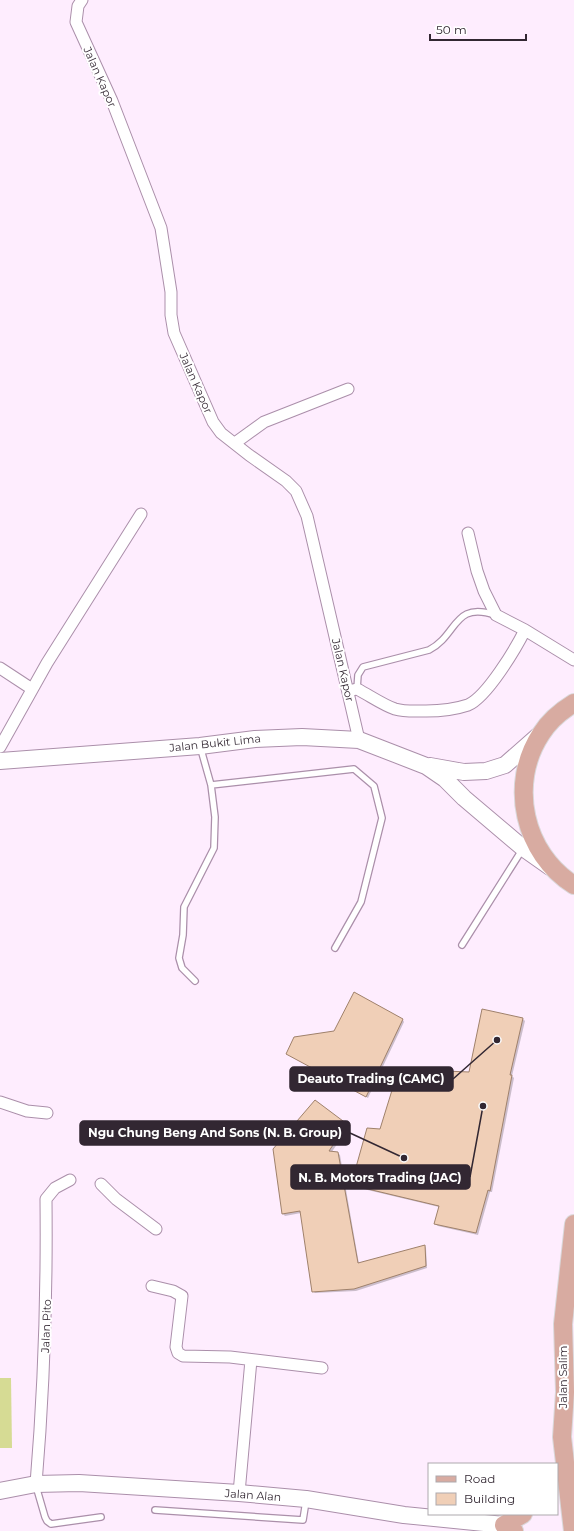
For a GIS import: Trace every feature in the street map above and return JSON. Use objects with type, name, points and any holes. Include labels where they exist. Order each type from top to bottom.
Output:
[{"type":"main road","points":[[426,766],[464,772],[486,771],[505,765],[541,734],[567,707],[574,689]]},
{"type":"main road","points":[[541,734],[528,760],[523,788],[526,817],[535,844],[563,877],[574,900]]},
{"type":"main road","name":"Jalan Bukit Lima","points":[[0,761],[200,746],[255,738],[302,737],[359,740],[426,766]]},
{"type":"main road","points":[[426,766],[445,778],[464,798],[523,848],[563,877]]},
{"type":"main road","name":"Jalan Salim","points":[[573,1531],[562,1436],[565,1392],[563,1324],[574,1224]]},
{"type":"main road","points":[[556,1463],[562,1436]]},
{"type":"main road","name":"Jalan Alan","points":[[0,1491],[36,1484],[79,1483],[239,1493],[306,1499],[404,1515],[509,1528]]},
{"type":"main road","points":[[509,1528],[522,1515]]},
{"type":"street","name":"Jalan Kapor","points":[[82,0],[78,6],[76,22],[112,101],[161,228],[171,292],[171,315],[174,333],[213,422],[221,433],[286,481],[296,491],[307,516],[353,690],[359,740]]},
{"type":"street","points":[[235,443],[264,422],[348,389]]},
{"type":"street","points":[[0,747],[32,689],[142,514]]},
{"type":"street","points":[[468,533],[477,571],[496,615],[525,630],[574,660]]},
{"type":"street","points":[[353,690],[395,709],[433,711],[469,704],[481,695],[494,679],[519,642],[525,630]]},
{"type":"street","points":[[0,668],[32,689]]},
{"type":"street","points":[[0,1102],[27,1111],[47,1113]]},
{"type":"street","name":"Jalan Pito","points":[[36,1484],[41,1428],[45,1350],[46,1199],[55,1188],[70,1180]]},
{"type":"street","points":[[102,1184],[116,1199],[156,1229]]},
{"type":"street","points":[[152,1286],[173,1291],[182,1296],[176,1347],[178,1353],[183,1356],[230,1357],[322,1368]]},
{"type":"street","points":[[239,1493],[251,1360]]},
{"type":"lane","points":[[353,690],[358,675],[363,667],[429,650],[437,646],[444,639],[457,620],[465,613],[484,611],[496,615]]},
{"type":"lane","points":[[195,981],[182,968],[179,958],[183,935],[184,907],[214,848],[215,817],[211,785],[200,746]]},
{"type":"lane","points":[[211,785],[354,769],[374,786],[382,818],[379,831],[361,902],[335,948]]},
{"type":"lane","points":[[462,945],[523,848]]},
{"type":"lane","points":[[36,1484],[47,1522],[57,1524],[101,1517]]},
{"type":"lane","points":[[156,1510],[303,1520],[306,1499]]},
{"type":"green space","points":[[0,1378],[11,1378],[12,1448],[0,1448]]},
{"type":"building","points":[[354,992],[403,1019],[366,1097],[286,1054],[294,1037],[334,1031]]},
{"type":"building","points":[[482,1009],[523,1018],[510,1075],[512,1075],[490,1191],[488,1190],[476,1233],[434,1224],[439,1206],[351,1185],[367,1128],[380,1129],[393,1087],[407,1090],[410,1076],[444,1077],[445,1071],[469,1072]]},
{"type":"building","points":[[315,1100],[347,1124],[329,1151],[338,1152],[358,1263],[425,1245],[426,1266],[354,1289],[312,1292],[300,1211],[282,1214],[273,1149]]},
{"type":"place","name":"Deauto Trading (CAMC)","points":[[497,1040]]},
{"type":"place","name":"N. B. Motors Trading (JAC)","points":[[483,1106]]},
{"type":"place","name":"Ngu Chung Beng And Sons (N. B. Group)","points":[[404,1158]]}]
